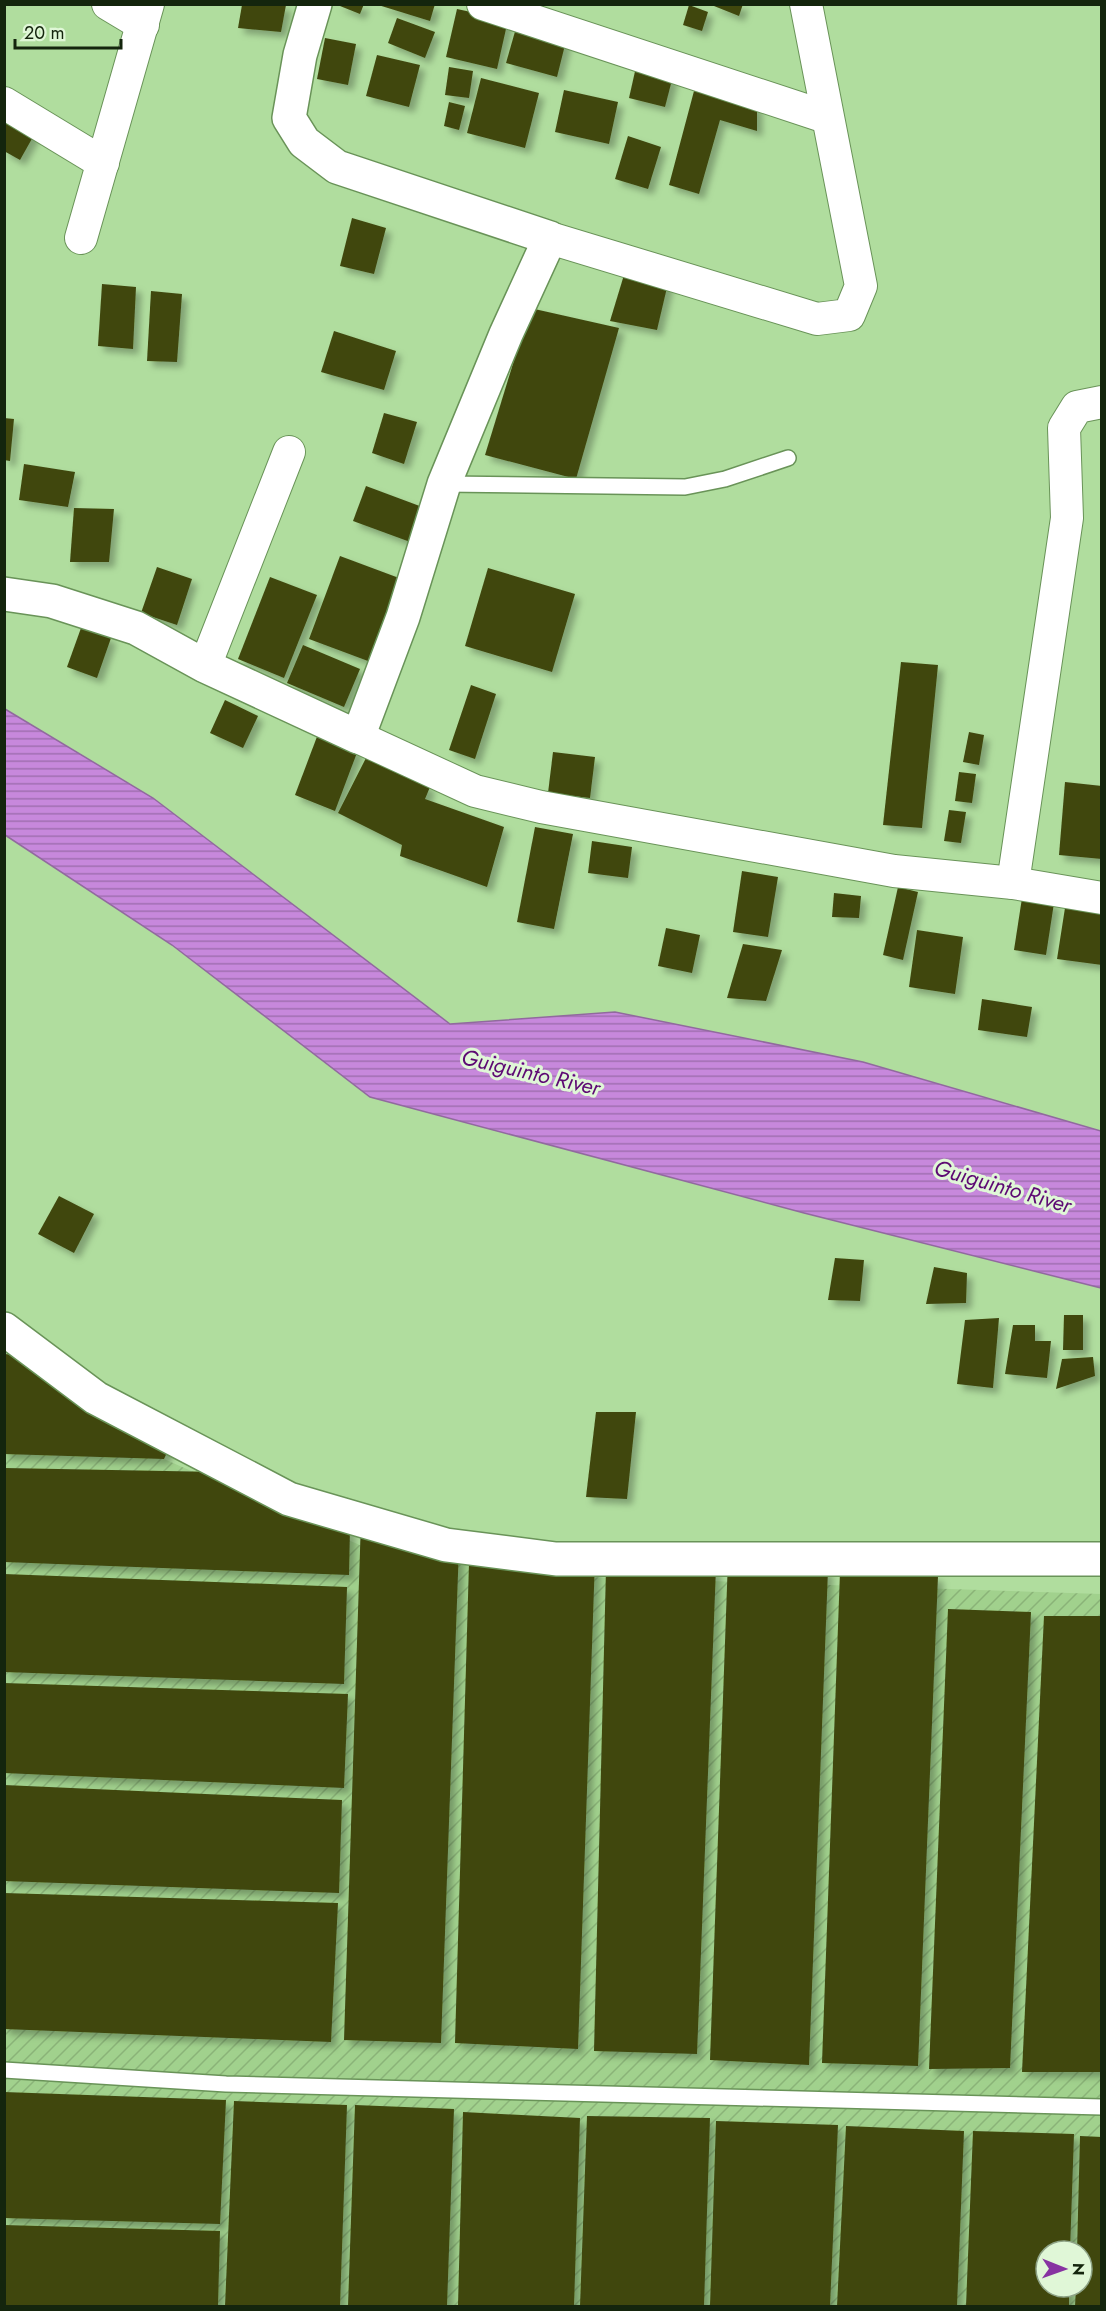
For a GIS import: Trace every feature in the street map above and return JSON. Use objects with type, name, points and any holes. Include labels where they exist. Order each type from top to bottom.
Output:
[{"type":"street","points":[[81,238],[146,15],[108,4]]},
{"type":"street","points":[[315,4],[300,55],[289,118],[304,142],[337,167],[550,238],[818,319],[849,315],[861,286],[826,117],[806,4]]},
{"type":"street","points":[[483,4],[826,117]]},
{"type":"street","points":[[4,103],[103,163]]},
{"type":"street","points":[[358,737],[403,617],[444,484],[506,334],[550,238]]},
{"type":"street","points":[[1013,884],[1067,518],[1064,428],[1077,407],[1101,402]]},
{"type":"street","points":[[205,666],[289,452]]},
{"type":"street","points":[[4,594],[52,601],[136,628],[205,666],[475,791],[541,807],[894,871],[1013,884],[1101,898]]},
{"type":"street","points":[[4,1329],[96,1398],[289,1499],[446,1545],[556,1559],[1101,1559]]},
{"type":"lane","points":[[444,484],[686,487],[725,479],[788,458]]},
{"type":"lane","points":[[4,2070],[226,2084],[1101,2107]]},
{"type":"shaded area","points":[[4,1372],[33,1393],[164,1459],[362,1546],[556,1576],[1101,1594],[1101,2306],[5,2306]]},
{"type":"water","name":"Guiguinto River","points":[[5,709],[153,798],[450,1024],[615,1012],[863,1062],[1101,1131],[1101,1288],[804,1213],[370,1097],[172,945],[5,835]]},
{"type":"building","points":[[335,4],[364,4],[360,14]]},
{"type":"building","points":[[375,4],[435,4],[430,21]]},
{"type":"building","points":[[709,4],[743,4],[739,16]]},
{"type":"building","points":[[242,5],[286,5],[281,32],[238,28]]},
{"type":"building","points":[[689,5],[708,12],[702,31],[683,25]]},
{"type":"building","points":[[457,9],[508,20],[497,69],[446,57]]},
{"type":"building","points":[[397,18],[435,32],[425,58],[388,43]]},
{"type":"building","points":[[516,28],[566,41],[557,77],[506,63]]},
{"type":"building","points":[[325,38],[356,44],[348,85],[317,79]]},
{"type":"building","points":[[377,55],[420,65],[409,107],[366,96]]},
{"type":"building","points":[[449,67],[473,71],[469,98],[445,95]]},
{"type":"building","points":[[636,67],[673,76],[665,107],[629,98]]},
{"type":"building","points":[[481,78],[539,93],[525,148],[467,133]]},
{"type":"building","points":[[564,90],[618,102],[609,144],[555,132]]},
{"type":"building","points":[[694,91],[757,105],[757,131],[720,120],[699,194],[669,185]]},
{"type":"building","points":[[449,102],[465,106],[459,130],[444,126]]},
{"type":"building","points":[[4,116],[42,121],[20,160],[4,151]]},
{"type":"building","points":[[628,136],[661,147],[648,189],[615,179]]},
{"type":"building","points":[[352,218],[386,228],[374,274],[340,266]]},
{"type":"building","points":[[627,265],[669,279],[657,330],[610,321]]},
{"type":"building","points":[[102,284],[136,287],[133,349],[98,346]]},
{"type":"building","points":[[151,291],[182,294],[177,362],[147,361]]},
{"type":"building","points":[[530,308],[619,328],[576,479],[485,455]]},
{"type":"building","points":[[334,331],[396,351],[384,390],[321,372]]},
{"type":"building","points":[[384,413],[417,422],[404,464],[372,453]]},
{"type":"building","points":[[4,418],[14,419],[10,461],[4,460]]},
{"type":"building","points":[[24,464],[75,472],[68,507],[19,500]]},
{"type":"building","points":[[366,486],[425,508],[413,543],[353,521]]},
{"type":"building","points":[[74,508],[114,509],[109,562],[70,562]]},
{"type":"building","points":[[340,556],[399,578],[368,661],[309,639]]},
{"type":"building","points":[[157,567],[192,579],[177,625],[141,613]]},
{"type":"building","points":[[488,568],[575,594],[552,672],[465,646]]},
{"type":"building","points":[[270,577],[317,595],[284,678],[238,659]]},
{"type":"building","points":[[81,628],[111,638],[97,678],[67,667]]},
{"type":"building","points":[[303,645],[360,669],[344,707],[287,683]]},
{"type":"building","points":[[901,662],[938,665],[922,828],[883,825]]},
{"type":"building","points":[[471,685],[496,694],[475,759],[449,750]]},
{"type":"building","points":[[225,700],[258,716],[243,748],[210,733]]},
{"type":"building","points":[[969,732],[984,735],[979,765],[963,762]]},
{"type":"building","points":[[318,734],[358,750],[335,811],[295,795]]},
{"type":"building","points":[[553,752],[595,757],[590,798],[548,793]]},
{"type":"building","points":[[367,756],[430,787],[425,799],[504,827],[487,887],[400,856],[402,845],[338,813]]},
{"type":"building","points":[[959,772],[976,774],[972,803],[955,801]]},
{"type":"building","points":[[1065,782],[1102,786],[1102,859],[1059,855]]},
{"type":"building","points":[[949,810],[966,812],[961,843],[944,841]]},
{"type":"building","points":[[535,827],[573,834],[554,929],[517,922]]},
{"type":"building","points":[[592,841],[632,847],[628,878],[588,873]]},
{"type":"building","points":[[742,871],[778,877],[768,937],[733,932]]},
{"type":"building","points":[[898,887],[918,892],[903,960],[883,955]]},
{"type":"building","points":[[834,893],[861,896],[859,918],[832,917]]},
{"type":"building","points":[[1022,898],[1054,903],[1046,955],[1014,950]]},
{"type":"building","points":[[1065,908],[1102,913],[1102,965],[1057,959]]},
{"type":"building","points":[[666,928],[700,935],[692,973],[658,966]]},
{"type":"building","points":[[917,930],[963,937],[955,994],[909,987]]},
{"type":"building","points":[[743,944],[782,950],[766,1001],[727,998]]},
{"type":"building","points":[[982,999],[1032,1007],[1027,1037],[978,1030]]},
{"type":"building","points":[[59,1196],[94,1214],[74,1253],[38,1234]]},
{"type":"building","points":[[835,1258],[864,1260],[860,1301],[828,1300]]},
{"type":"building","points":[[934,1267],[967,1273],[966,1303],[926,1304]]},
{"type":"building","points":[[1064,1315],[1083,1315],[1083,1350],[1063,1350]]},
{"type":"building","points":[[999,1318],[993,1388],[957,1384],[965,1320]]},
{"type":"building","points":[[1013,1325],[1035,1325],[1035,1341],[1051,1341],[1047,1378],[1005,1374]]},
{"type":"building","points":[[4,1354],[20,1355],[174,1438],[164,1459],[4,1454]]},
{"type":"building","points":[[1093,1357],[1095,1376],[1056,1389],[1062,1359]]},
{"type":"building","points":[[596,1412],[636,1412],[627,1499],[586,1497]]},
{"type":"building","points":[[4,1468],[219,1472],[350,1528],[349,1575],[4,1562]]},
{"type":"building","points":[[361,1520],[459,1546],[441,2043],[344,2040]]},
{"type":"building","points":[[595,1559],[578,2049],[455,2043],[469,1563]]},
{"type":"building","points":[[728,1559],[828,1570],[809,2065],[710,2060]]},
{"type":"building","points":[[716,1568],[697,2054],[594,2051],[606,1569]]},
{"type":"building","points":[[840,1572],[938,1576],[918,2066],[822,2063]]},
{"type":"building","points":[[4,1574],[347,1587],[344,1684],[4,1672]]},
{"type":"building","points":[[948,1609],[1031,1612],[1010,2068],[929,2069]]},
{"type":"building","points":[[1044,1616],[1102,1616],[1102,2072],[1022,2072]]},
{"type":"building","points":[[4,1683],[348,1694],[344,1788],[4,1773]]},
{"type":"building","points":[[4,1785],[342,1800],[339,1893],[4,1881]]},
{"type":"building","points":[[4,1893],[338,1903],[331,2042],[4,2029]]},
{"type":"building","points":[[4,2092],[226,2100],[220,2224],[4,2218]]},
{"type":"building","points":[[234,2101],[347,2105],[340,2306],[225,2306]]},
{"type":"building","points":[[355,2105],[454,2109],[447,2306],[348,2306]]},
{"type":"building","points":[[463,2112],[580,2118],[574,2306],[458,2306]]},
{"type":"building","points":[[587,2116],[710,2118],[704,2306],[580,2306]]},
{"type":"building","points":[[716,2121],[838,2125],[830,2306],[710,2306]]},
{"type":"building","points":[[846,2126],[964,2131],[957,2306],[837,2306]]},
{"type":"building","points":[[973,2131],[1074,2134],[1070,2239],[1034,2239],[1034,2299],[1069,2299],[1069,2306],[966,2306]]},
{"type":"building","points":[[1080,2136],[1102,2137],[1102,2306],[1075,2306],[1075,2299],[1094,2299],[1094,2239],[1077,2239]]},
{"type":"building","points":[[4,2225],[220,2231],[218,2306],[4,2306]]}]
